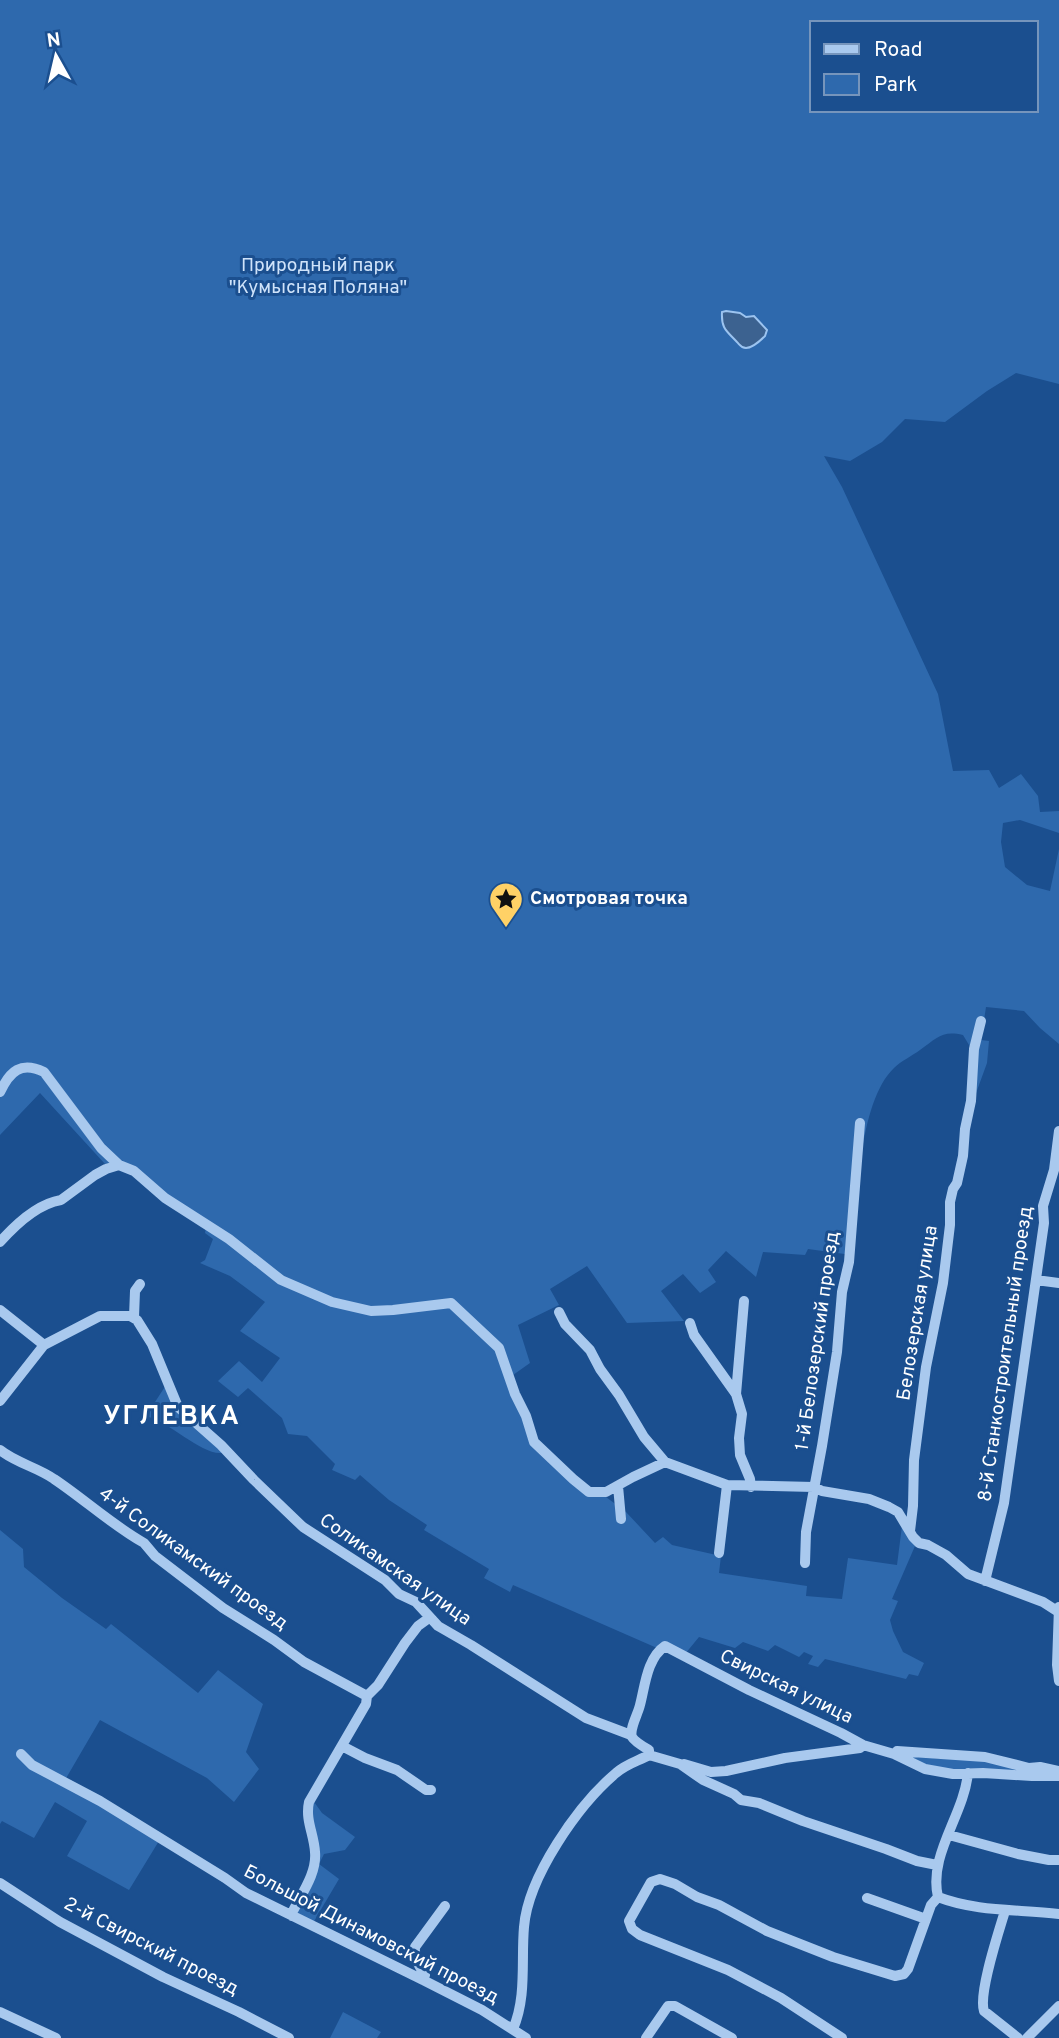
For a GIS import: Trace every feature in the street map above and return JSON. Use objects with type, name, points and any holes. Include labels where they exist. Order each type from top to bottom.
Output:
[{"type":"street","name":"Белозерская улица","points":[[910,1531],[914,1460],[926,1367],[943,1283],[950,1202],[963,1156],[971,1101],[974,1049],[981,1021]]},
{"type":"street","points":[[0,1093],[17,1069],[25,1066],[44,1072],[101,1148],[119,1165],[134,1171],[165,1198],[229,1239],[281,1280],[332,1302],[371,1311],[451,1303],[499,1349],[534,1442],[589,1492],[599,1494],[665,1462]]},
{"type":"street","name":"1-й Белозерский проезд","points":[[805,1563],[806,1532],[836,1352],[842,1292],[849,1262],[860,1123]]},
{"type":"street","name":"8-й Станкостроительный проезд","points":[[985,1581],[1004,1503],[1044,1223],[1043,1206],[1054,1170],[1059,1131]]},
{"type":"street","points":[[0,1242],[28,1216],[61,1200],[106,1169],[119,1165]]},
{"type":"street","points":[[1036,1280],[1059,1283]]},
{"type":"street","points":[[0,1401],[44,1345],[100,1315],[134,1317],[135,1291],[140,1284]]},
{"type":"street","points":[[736,1394],[744,1301]]},
{"type":"street","points":[[0,1310],[44,1345]]},
{"type":"street","points":[[559,1312],[565,1324],[590,1350],[644,1437],[665,1462],[727,1485],[814,1487],[822,1491],[869,1499],[898,1512],[919,1543],[946,1555],[968,1574],[1058,1609],[1059,1681]]},
{"type":"street","name":"Соликамская улица","points":[[134,1317],[152,1344],[178,1407],[221,1444],[303,1527],[385,1580],[399,1594],[416,1602],[438,1626],[586,1718],[631,1735]]},
{"type":"street","points":[[690,1323],[694,1335],[736,1394],[742,1414],[740,1455],[751,1487]]},
{"type":"street","name":"4-й Соликамский проезд","points":[[0,1450],[12,1459],[33,1466],[53,1478],[144,1543],[155,1556],[223,1608],[304,1662],[367,1696]]},
{"type":"street","points":[[719,1553],[727,1485]]},
{"type":"street","points":[[618,1486],[621,1519]]},
{"type":"street","points":[[292,1916],[315,1863],[307,1811],[309,1802],[366,1704],[367,1696],[378,1685],[418,1626],[429,1618]]},
{"type":"street","name":"Свирская улица","points":[[631,1735],[641,1704],[643,1687],[657,1654],[665,1646],[863,1745],[894,1754],[935,1773],[1059,1776]]},
{"type":"street","points":[[631,1735],[649,1750],[649,1755]]},
{"type":"street","points":[[513,2029],[522,1990],[524,1926],[537,1878],[578,1812],[616,1773],[649,1755],[711,1772],[860,1748],[863,1745]]},
{"type":"street","points":[[342,1746],[397,1770],[426,1790],[431,1790]]},
{"type":"street","name":"Свирская улица","points":[[894,1754],[897,1751],[969,1755],[1029,1768],[1059,1771]]},
{"type":"street","name":"Большой Динамовский проезд","points":[[21,1754],[32,1765],[100,1801],[246,1893],[423,1980],[526,2038]]},
{"type":"street","points":[[680,1764],[741,1800],[759,1803],[917,1861],[937,1865]]},
{"type":"street","points":[[938,1897],[935,1883],[937,1865],[968,1773]]},
{"type":"street","points":[[949,1835],[1018,1854],[1059,1860]]},
{"type":"street","points":[[842,2038],[781,1998],[728,1970],[640,1935],[632,1929],[629,1921],[651,1882],[660,1879],[675,1884],[767,1931],[834,1957],[895,1976],[904,1974],[908,1969],[931,1905],[938,1897]]},
{"type":"street","name":"2-й Свирский проезд","points":[[0,1883],[60,1922],[163,1978],[289,2038]]},
{"type":"street","points":[[938,1897],[949,1902],[1005,1911],[1059,1914]]},
{"type":"street","points":[[867,1898],[926,1919]]},
{"type":"street","points":[[423,1980],[425,1975],[414,1954],[415,1947],[444,1906]]},
{"type":"street","points":[[1005,1911],[982,2004],[984,2011],[1018,2038]]},
{"type":"street","points":[[646,2038],[664,2011],[675,2006],[732,2038]]},
{"type":"street","points":[[1027,2038],[1059,2006]]},
{"type":"street","points":[[0,2012],[56,2038]]},
{"type":"green space","name":"Природный парк \"Кумысная Поляна\"","points":[[0,0],[1059,0],[1059,384],[1016,373],[945,422],[905,419],[882,442],[850,461],[824,456],[842,487],[938,694],[953,771],[989,770],[999,788],[1021,774],[1038,796],[1040,812],[1059,811],[1059,833],[1020,820],[1003,823],[1001,842],[1005,867],[1027,885],[1050,891],[1059,849],[1059,1044],[1024,1011],[986,1007],[981,1040],[989,1041],[987,1063],[975,1096],[972,1050],[963,1035],[940,1036],[894,1068],[882,1084],[866,1129],[852,1255],[808,1249],[805,1255],[763,1252],[756,1277],[726,1251],[708,1270],[716,1282],[700,1293],[683,1274],[661,1291],[684,1321],[627,1323],[587,1266],[550,1289],[559,1305],[518,1325],[530,1363],[513,1375],[534,1436],[575,1479],[598,1491],[626,1512],[655,1543],[663,1537],[672,1545],[721,1556],[719,1573],[807,1586],[806,1596],[842,1599],[848,1558],[897,1565],[902,1526],[915,1546],[892,1599],[898,1601],[890,1620],[903,1652],[924,1663],[918,1676],[909,1674],[906,1679],[825,1659],[818,1667],[808,1664],[813,1656],[804,1652],[799,1657],[775,1645],[768,1651],[743,1642],[735,1648],[699,1637],[685,1654],[657,1648],[513,1585],[510,1592],[484,1578],[489,1569],[424,1530],[427,1525],[389,1500],[360,1475],[355,1480],[332,1470],[335,1464],[307,1436],[288,1434],[282,1418],[248,1388],[238,1397],[218,1381],[239,1361],[262,1382],[280,1358],[240,1331],[265,1302],[230,1276],[200,1263],[205,1260],[213,1239],[205,1233],[206,1226],[132,1173],[105,1164],[40,1093],[0,1135]]},
{"type":"green space","points":[[166,1385],[223,1450],[221,1453],[204,1448],[165,1424],[146,1416]]},
{"type":"green space","points":[[0,1530],[23,1549],[24,1567],[106,1629],[111,1624],[198,1693],[218,1670],[263,1704],[246,1752],[259,1769],[234,1802],[207,1778],[100,1720],[65,1780],[162,1836],[129,1890],[67,1856],[87,1821],[55,1802],[34,1838],[2,1821],[0,1824]]},
{"type":"green space","points":[[907,1754],[939,1759],[970,1758],[1026,1770],[954,1772],[926,1767]]},
{"type":"green space","points":[[312,1799],[322,1813],[355,1837],[345,1850],[324,1854],[319,1864],[339,1879],[313,1923],[296,1909],[313,1875],[310,1821]]},
{"type":"green space","points":[[343,2012],[381,2032],[377,2038],[330,2038]]},
{"type":"shaded area","points":[[722,312],[740,313],[746,317],[754,316],[767,330],[765,336],[751,347],[742,347],[724,326]]},
{"type":"place","name":"Смотровая точка","points":[[506,929]]},
{"type":"district","name":"УГЛЕВКА","points":[[172,1417]]}]
